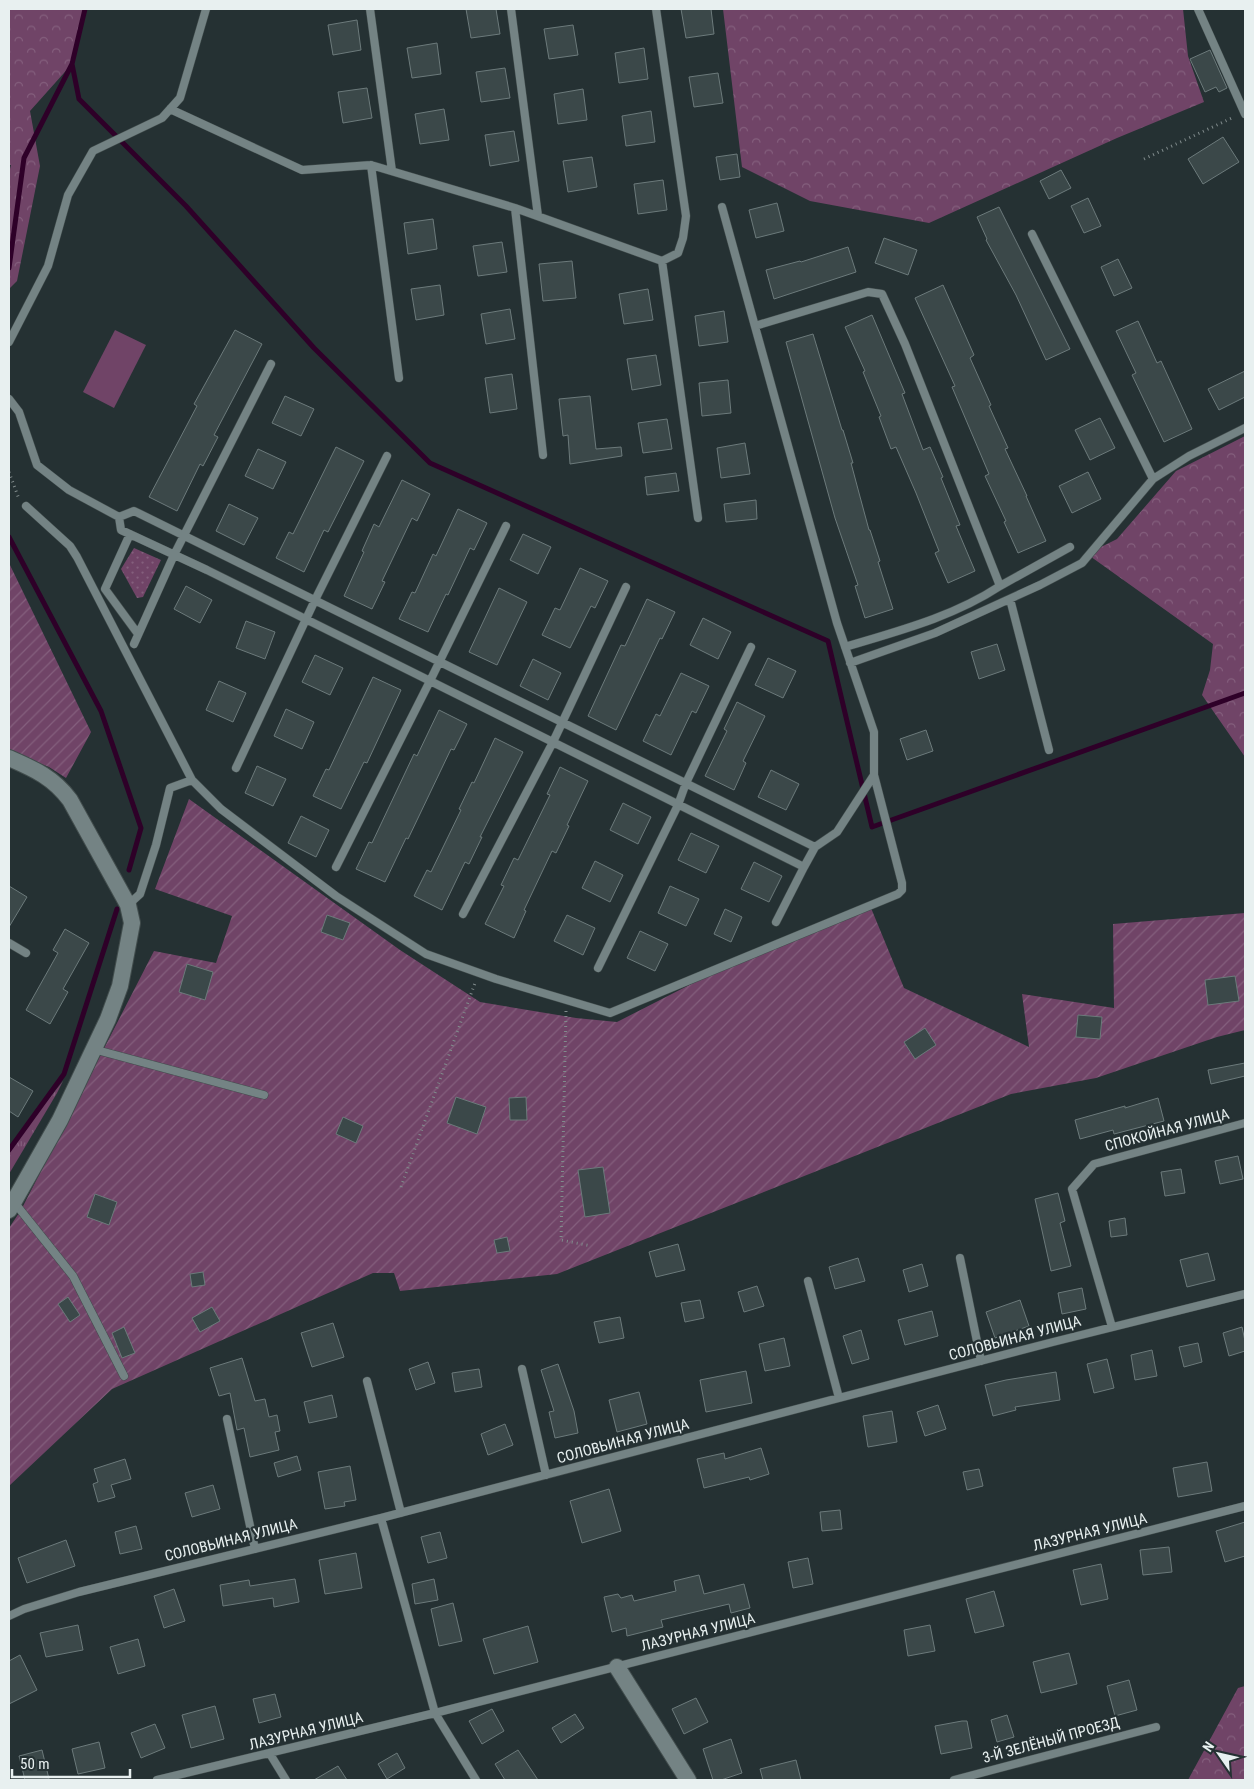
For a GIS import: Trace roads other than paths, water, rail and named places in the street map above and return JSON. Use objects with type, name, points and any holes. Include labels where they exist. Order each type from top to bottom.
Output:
[{"type":"street","points":[[9,758],[49,778],[62,789],[70,800],[128,905],[132,923],[120,986],[108,1019],[60,1120],[11,1206]]},
{"type":"street","points":[[617,1667],[688,1780]]},
{"type":"lane","points":[[9,342],[48,266],[68,194],[93,151],[162,118],[180,98],[206,9]]},
{"type":"lane","points":[[370,9],[392,171]]},
{"type":"lane","points":[[511,9],[538,216]]},
{"type":"lane","points":[[170,109],[302,170],[370,165],[516,208],[662,261],[678,253],[683,238],[686,216],[656,9]]},
{"type":"lane","points":[[1198,9],[1245,113]]},
{"type":"lane","points":[[370,165],[399,378]]},
{"type":"lane","points":[[26,506],[70,546],[77,557],[192,780],[221,809],[336,896],[426,954],[479,973],[610,1012],[898,894],[902,890],[902,883],[874,775],[874,732],[837,623],[722,207]]},
{"type":"lane","points":[[516,208],[543,455]]},
{"type":"lane","points":[[1032,234],[1153,479]]},
{"type":"lane","points":[[662,261],[698,518]]},
{"type":"lane","points":[[755,326],[868,292],[882,294],[905,344],[1000,586]]},
{"type":"lane","points":[[134,644],[174,555],[271,364]]},
{"type":"lane","points":[[9,399],[19,412],[38,465],[70,490],[119,517]]},
{"type":"lane","points":[[850,663],[935,633],[1010,599],[1082,563],[1153,479],[1189,456],[1245,428]]},
{"type":"lane","points":[[236,768],[315,600],[387,456]]},
{"type":"lane","points":[[119,517],[134,511],[815,847]]},
{"type":"lane","points":[[119,517],[121,530],[307,620],[804,867]]},
{"type":"lane","points":[[336,867],[506,526]]},
{"type":"lane","points":[[130,534],[105,589],[138,634]]},
{"type":"lane","points":[[844,647],[923,624],[985,596],[1070,547]]},
{"type":"lane","points":[[463,914],[553,742],[626,587]]},
{"type":"lane","points":[[1010,599],[1049,750]]},
{"type":"lane","points":[[598,968],[678,805],[686,783],[751,647]]},
{"type":"lane","points":[[776,922],[815,847],[837,832],[874,775]]},
{"type":"lane","points":[[128,905],[140,894],[156,845],[170,788],[192,780]]},
{"type":"lane","points":[[9,943],[26,953]]},
{"type":"lane","points":[[94,1049],[264,1095]]},
{"type":"lane","name":"СПОКОЙНАЯ УЛИЦА","points":[[1112,1327],[1072,1189],[1094,1164],[1245,1123]]},
{"type":"lane","points":[[11,1206],[73,1276],[124,1376]]},
{"type":"lane","points":[[960,1258],[982,1361]]},
{"type":"lane","points":[[808,1281],[839,1398]]},
{"type":"lane","name":"СОЛОВЬИНАЯ УЛИЦА","points":[[9,1616],[24,1609],[79,1592],[401,1513],[1245,1294]]},
{"type":"lane","points":[[522,1369],[546,1475]]},
{"type":"lane","points":[[367,1382],[401,1513]]},
{"type":"lane","points":[[227,1419],[255,1549]]},
{"type":"lane","name":"ЛАЗУРНАЯ УЛИЦА","points":[[157,1780],[270,1754],[617,1667],[1245,1506]]},
{"type":"lane","points":[[381,1518],[434,1713],[476,1780]]},
{"type":"lane","name":"3-Й ЗЕЛЁНЫЙ ПРОЕЗД","points":[[954,1780],[1156,1727]]},
{"type":"lane","points":[[270,1754],[286,1780]]},
{"type":"waterway","points":[[85,9],[72,64],[79,99],[186,206],[314,348],[430,463],[828,641],[872,827],[1245,693]]},
{"type":"waterway","points":[[9,268],[24,158],[72,64]]},
{"type":"waterway","points":[[9,537],[101,711],[141,828],[129,870]]},
{"type":"waterway","points":[[9,1150],[64,1074],[117,909]]}]
